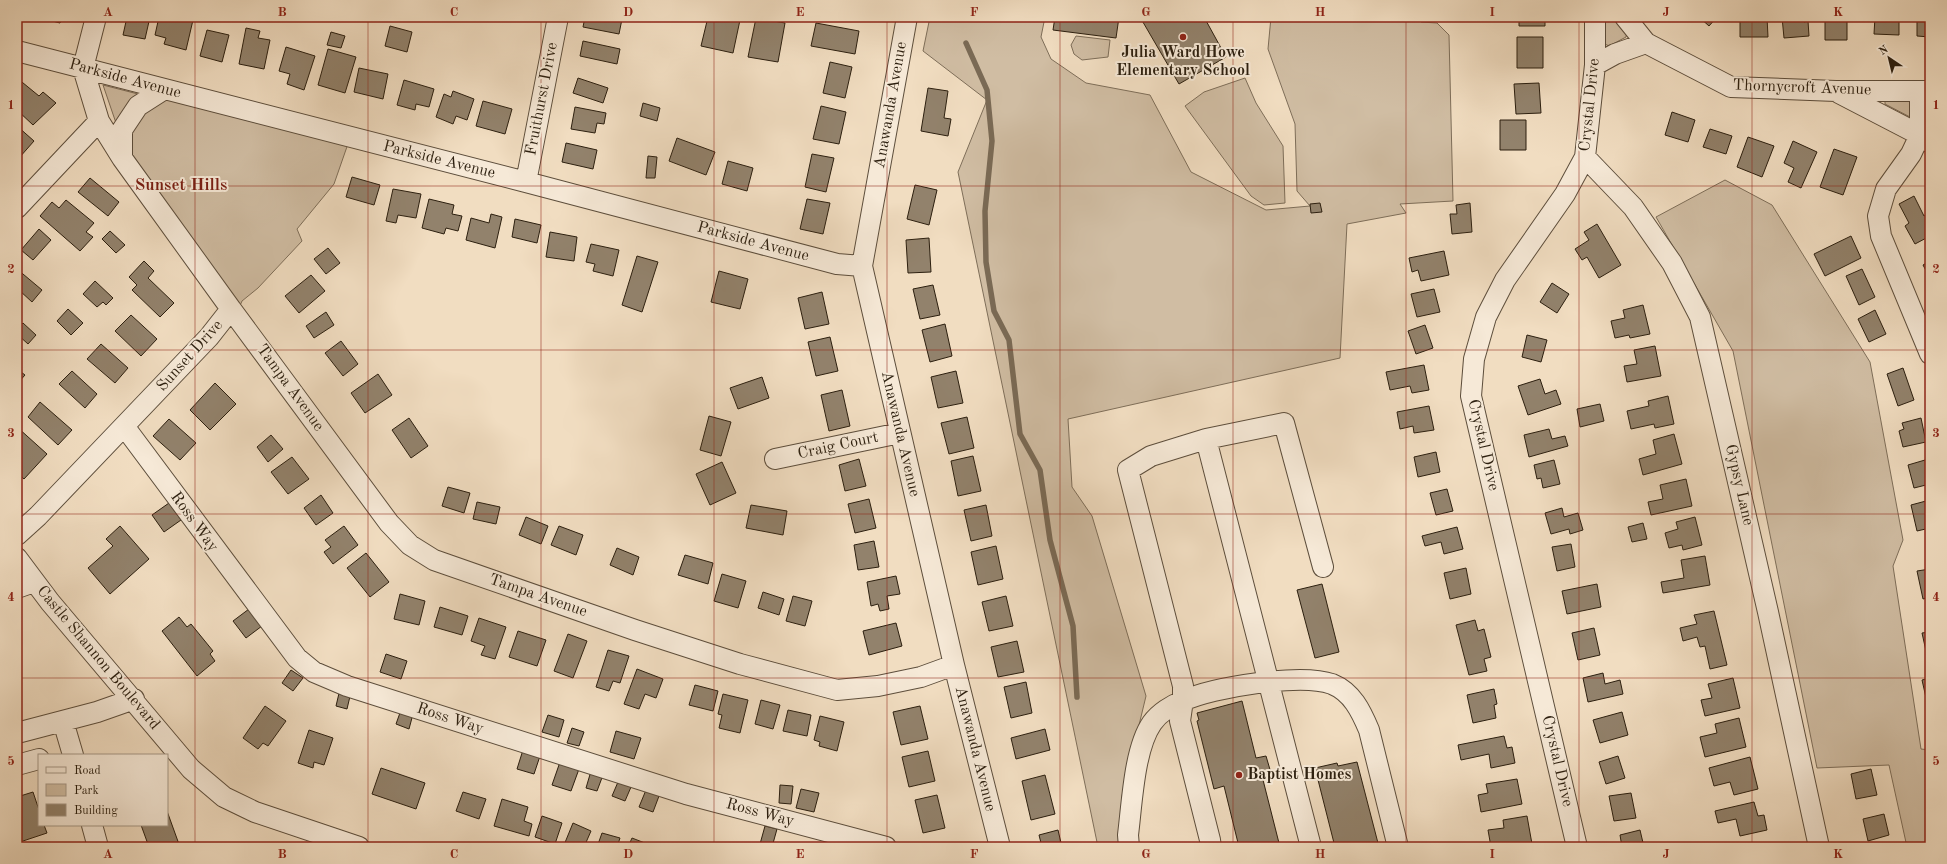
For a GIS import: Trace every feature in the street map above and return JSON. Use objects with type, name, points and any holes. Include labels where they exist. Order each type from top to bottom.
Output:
[{"type":"street","points":[[83,68],[96,17]]},
{"type":"street","name":"Fruithurst Drive","points":[[526,182],[558,17]]},
{"type":"street","name":"Anawanda Avenue","points":[[906,17],[862,266],[954,665],[1000,847]]},
{"type":"street","name":"Crystal Drive","points":[[1577,847],[1471,396],[1474,359],[1486,317],[1505,280],[1565,194],[1585,157],[1595,65],[1595,17]]},
{"type":"street","name":"Thornycroft Avenue","points":[[1625,17],[1646,43],[1731,88],[1836,91],[1925,91]]},
{"type":"street","points":[[1595,65],[1615,54],[1646,43]]},
{"type":"street","name":"Parkside Avenue","points":[[17,51],[163,90],[526,182],[836,264],[862,266]]},
{"type":"street","name":"Sunset Drive","points":[[17,535],[38,516],[209,337],[231,309],[122,158],[99,121],[83,68]]},
{"type":"street","points":[[122,158],[122,130],[138,106],[163,90]]},
{"type":"street","points":[[1836,91],[1925,139]]},
{"type":"street","points":[[1925,91],[1925,139],[1911,154],[1886,190],[1878,216],[1881,236],[1930,354]]},
{"type":"street","points":[[17,208],[99,121]]},
{"type":"street","name":"Gypsy Lane","points":[[1585,157],[1633,207],[1672,263],[1700,317],[1768,612],[1819,847]]},
{"type":"street","name":"Tampa Avenue","points":[[231,309],[389,523],[410,545],[434,560],[635,630],[740,664],[837,690],[878,686],[921,677],[954,665]]},
{"type":"street","points":[[1211,847],[1180,721],[1184,700],[1183,686],[1128,470],[1151,456],[1206,439],[1284,423],[1323,567]]},
{"type":"street","name":"Ross Way","points":[[124,426],[297,658],[314,672],[347,686],[686,794],[886,847]]},
{"type":"street","name":"Craig Court","points":[[776,459],[900,433]]},
{"type":"street","points":[[1206,439],[1310,847]]},
{"type":"street","name":"Castle Shannon Boulevard","points":[[17,558],[26,585],[134,699],[192,769],[224,797],[255,812],[359,847]]},
{"type":"street","points":[[1129,847],[1128,835],[1138,758],[1144,738],[1152,722],[1166,710],[1184,700],[1208,693],[1267,681],[1316,681],[1332,685],[1357,704],[1369,730],[1398,847]]},
{"type":"street","points":[[17,733],[97,712],[134,699]]},
{"type":"street","points":[[63,721],[67,754]]},
{"type":"street","points":[[17,765],[38,760]]},
{"type":"street","points":[[92,826],[98,847]]},
{"type":"green space","points":[[930,17],[1045,17],[1041,37],[1051,59],[1086,83],[1150,95],[1191,172],[1266,210],[1310,206],[1297,191],[1295,124],[1268,49],[1271,17],[1407,17],[1421,19],[1421,22],[1437,23],[1449,35],[1453,201],[1400,204],[1406,213],[1347,224],[1340,358],[1068,419],[1072,487],[1092,516],[1146,696],[1122,796],[1122,847],[1098,847],[958,172],[987,100],[923,51]]},
{"type":"green space","points":[[1605,17],[1617,17],[1627,32],[1626,37],[1609,46],[1605,44]]},
{"type":"green space","points":[[1076,36],[1110,40],[1108,57],[1082,60],[1074,54],[1071,45]]},
{"type":"green space","points":[[1245,78],[1256,103],[1283,146],[1285,203],[1264,205],[1251,196],[1185,106],[1204,92]]},
{"type":"green space","points":[[103,85],[138,94],[116,123]]},
{"type":"green space","points":[[163,90],[350,138],[334,184],[297,229],[302,241],[258,288],[242,301],[236,315],[122,158],[122,130]]},
{"type":"green space","points":[[1885,100],[1909,100],[1911,104],[1910,117],[1885,104]]},
{"type":"green space","points":[[1725,180],[1772,205],[1870,362],[1903,540],[1893,566],[1921,749],[1930,750],[1930,847],[1907,847],[1889,765],[1817,768],[1733,351],[1656,217]]},
{"type":"building","points":[[37,17],[62,17],[60,23]]},
{"type":"building","points":[[127,17],[150,17],[145,39],[123,35]]},
{"type":"building","points":[[159,17],[181,17],[193,20],[186,50],[164,44],[166,38],[155,35]]},
{"type":"building","points":[[585,17],[610,17],[622,19],[619,34],[583,27]]},
{"type":"building","points":[[708,17],[726,17],[740,20],[733,53],[701,46]]},
{"type":"building","name":"Julia Ward Howe Elementary School","points":[[1055,17],[1119,17],[1116,38],[1053,30]]},
{"type":"building","name":"Julia Ward Howe Elementary School","points":[[1140,17],[1204,17],[1226,57],[1179,84]]},
{"type":"building","points":[[1519,17],[1545,17],[1545,26],[1519,26]]},
{"type":"building","points":[[1699,17],[1717,17],[1709,26]]},
{"type":"building","points":[[1740,17],[1767,17],[1768,37],[1740,37]]},
{"type":"building","points":[[1782,17],[1803,17],[1804,22],[1808,21],[1809,36],[1784,38]]},
{"type":"building","points":[[1875,17],[1899,17],[1899,35],[1874,34]]},
{"type":"building","points":[[756,18],[785,23],[778,62],[748,57]]},
{"type":"building","points":[[1917,18],[1930,18],[1930,37],[1917,36]]},
{"type":"building","points":[[1847,20],[1847,40],[1825,40],[1825,21]]},
{"type":"building","points":[[816,23],[859,31],[855,54],[811,46]]},
{"type":"building","points":[[390,26],[412,32],[407,52],[385,46]]},
{"type":"building","points":[[246,28],[260,31],[258,38],[270,40],[264,69],[239,64]]},
{"type":"building","points":[[207,30],[229,35],[222,62],[200,56]]},
{"type":"building","points":[[331,32],[345,36],[341,48],[327,45]]},
{"type":"building","points":[[1517,37],[1543,37],[1543,68],[1517,68]]},
{"type":"building","points":[[583,41],[620,49],[617,64],[580,56]]},
{"type":"building","points":[[286,47],[315,56],[304,90],[287,84],[290,74],[279,71]]},
{"type":"building","points":[[328,49],[356,57],[345,93],[318,85]]},
{"type":"building","points":[[830,62],[852,67],[845,98],[823,93]]},
{"type":"building","points":[[359,68],[388,74],[383,99],[354,92]]},
{"type":"building","points":[[17,78],[39,96],[43,92],[56,103],[33,125],[17,110]]},
{"type":"building","points":[[578,78],[608,88],[603,103],[573,93]]},
{"type":"building","points":[[404,80],[434,89],[429,107],[416,104],[415,110],[397,105]]},
{"type":"building","points":[[1539,83],[1541,113],[1516,114],[1514,84]]},
{"type":"building","points":[[928,88],[948,91],[944,118],[951,119],[948,136],[921,131]]},
{"type":"building","points":[[453,91],[474,99],[467,120],[456,116],[453,124],[436,117],[444,94],[451,97]]},
{"type":"building","points":[[483,101],[512,109],[505,134],[476,126]]},
{"type":"building","points":[[643,103],[660,108],[657,121],[640,116]]},
{"type":"building","points":[[821,106],[846,112],[839,144],[813,139]]},
{"type":"building","points":[[575,107],[606,113],[604,124],[597,123],[595,133],[571,129]]},
{"type":"building","points":[[1672,112],[1695,120],[1688,142],[1665,135]]},
{"type":"building","points":[[1500,120],[1526,120],[1526,150],[1500,150]]},
{"type":"building","points":[[17,126],[34,141],[19,158],[17,157]]},
{"type":"building","points":[[1710,129],[1732,136],[1726,154],[1703,147]]},
{"type":"building","points":[[1748,137],[1774,146],[1762,177],[1737,167]]},
{"type":"building","points":[[677,138],[715,152],[706,175],[669,161]]},
{"type":"building","points":[[1793,141],[1817,152],[1801,188],[1788,182],[1794,168],[1784,163]]},
{"type":"building","points":[[566,143],[597,150],[593,169],[562,162]]},
{"type":"building","points":[[1834,149],[1857,157],[1843,195],[1820,187]]},
{"type":"building","points":[[812,154],[834,158],[826,192],[805,187]]},
{"type":"building","points":[[648,156],[657,157],[655,178],[646,178]]},
{"type":"building","points":[[728,161],[753,168],[747,191],[722,184]]},
{"type":"building","points":[[352,177],[380,185],[374,205],[346,197]]},
{"type":"building","points":[[90,178],[119,202],[108,216],[78,192]]},
{"type":"building","points":[[915,185],[937,190],[929,225],[907,219]]},
{"type":"building","points":[[393,189],[421,194],[416,218],[398,215],[396,223],[386,221]]},
{"type":"building","points":[[1914,196],[1924,216],[1930,212],[1930,236],[1915,244],[1905,226],[1909,223],[1899,204]]},
{"type":"building","points":[[429,199],[454,205],[452,214],[462,216],[458,231],[446,228],[444,234],[422,228]]},
{"type":"building","points":[[807,199],[830,203],[823,234],[800,229]]},
{"type":"building","points":[[66,200],[94,223],[86,232],[93,237],[80,251],[40,216],[52,202],[59,208]]},
{"type":"building","points":[[1320,203],[1322,212],[1311,213],[1310,204]]},
{"type":"building","points":[[1470,203],[1472,232],[1452,234],[1450,214],[1457,214],[1456,205]]},
{"type":"building","points":[[491,214],[502,217],[495,248],[466,240],[471,218],[489,223]]},
{"type":"building","points":[[515,219],[541,225],[537,243],[512,237]]},
{"type":"building","points":[[1597,224],[1621,265],[1599,278],[1587,257],[1582,260],[1575,249],[1589,240],[1584,232]]},
{"type":"building","points":[[39,229],[51,240],[33,260],[21,250]]},
{"type":"building","points":[[110,231],[125,245],[116,253],[102,239]]},
{"type":"building","points":[[550,232],[577,237],[574,261],[546,257]]},
{"type":"building","points":[[1851,236],[1861,258],[1825,276],[1814,254]]},
{"type":"building","points":[[929,238],[931,272],[908,273],[906,240]]},
{"type":"building","points":[[591,244],[619,250],[613,276],[593,271],[595,264],[586,262]]},
{"type":"building","points":[[328,248],[340,263],[326,274],[314,259]]},
{"type":"building","points":[[1444,251],[1449,275],[1421,281],[1418,270],[1412,272],[1409,258]]},
{"type":"building","points":[[637,256],[658,262],[642,312],[622,305]]},
{"type":"building","points":[[144,261],[154,271],[148,278],[174,303],[160,317],[132,290],[137,285],[129,277]]},
{"type":"building","points":[[1930,261],[1930,278],[1923,265]]},
{"type":"building","points":[[17,269],[42,290],[32,302],[19,290],[17,293]]},
{"type":"building","points":[[1862,269],[1875,297],[1859,305],[1846,276]]},
{"type":"building","points":[[719,271],[748,279],[740,309],[711,302]]},
{"type":"building","points":[[311,275],[325,291],[299,313],[285,296]]},
{"type":"building","points":[[95,281],[113,298],[106,305],[103,302],[97,307],[83,294]]},
{"type":"building","points":[[1552,283],[1569,294],[1557,313],[1540,302]]},
{"type":"building","points":[[933,285],[940,315],[920,319],[913,289]]},
{"type":"building","points":[[1434,289],[1440,312],[1417,317],[1411,294]]},
{"type":"building","points":[[822,292],[829,324],[805,329],[798,298]]},
{"type":"building","points":[[1643,305],[1650,334],[1630,338],[1629,335],[1615,338],[1611,321],[1625,318],[1623,310]]},
{"type":"building","points":[[68,309],[83,323],[71,335],[57,321]]},
{"type":"building","points":[[1875,310],[1886,334],[1869,342],[1858,319]]},
{"type":"building","points":[[326,312],[334,325],[314,338],[306,326]]},
{"type":"building","points":[[131,315],[157,339],[141,356],[115,331]]},
{"type":"building","points":[[23,323],[36,335],[28,344],[17,334],[17,329]]},
{"type":"building","points":[[945,324],[952,356],[930,362],[922,330]]},
{"type":"building","points":[[1425,325],[1433,348],[1416,354],[1408,331]]},
{"type":"building","points":[[1527,335],[1547,340],[1541,362],[1522,357]]},
{"type":"building","points":[[830,337],[838,371],[816,376],[808,342]]},
{"type":"building","points":[[341,341],[358,364],[343,376],[325,353]]},
{"type":"building","points":[[101,344],[128,368],[115,383],[87,359]]},
{"type":"building","points":[[1655,346],[1661,376],[1627,382],[1624,366],[1637,364],[1634,350]]},
{"type":"building","points":[[1424,365],[1429,390],[1412,393],[1410,386],[1390,390],[1386,372]]},
{"type":"building","points":[[1903,368],[1914,400],[1898,406],[1887,374]]},
{"type":"building","points":[[17,369],[25,375],[17,384]]},
{"type":"building","points":[[72,371],[97,394],[85,408],[59,384]]},
{"type":"building","points":[[956,371],[963,403],[938,408],[931,377]]},
{"type":"building","points":[[378,374],[392,395],[365,413],[351,393]]},
{"type":"building","points":[[762,377],[769,398],[738,409],[730,388]]},
{"type":"building","points":[[1540,379],[1545,394],[1556,390],[1561,404],[1528,415],[1518,386]]},
{"type":"building","points":[[215,383],[236,404],[210,430],[190,410]]},
{"type":"building","points":[[842,390],[850,426],[829,431],[821,395]]},
{"type":"building","points":[[1668,396],[1674,424],[1655,428],[1654,424],[1631,429],[1627,411],[1649,406],[1648,401]]},
{"type":"building","points":[[40,402],[72,430],[58,445],[28,417]]},
{"type":"building","points":[[1600,404],[1604,421],[1580,427],[1577,409]]},
{"type":"building","points":[[1429,406],[1434,430],[1414,433],[1413,426],[1400,429],[1397,412]]},
{"type":"building","points":[[709,416],[731,422],[721,456],[700,450]]},
{"type":"building","points":[[967,417],[974,448],[949,454],[941,423]]},
{"type":"building","points":[[409,418],[428,446],[411,458],[392,430]]},
{"type":"building","points":[[1921,418],[1926,442],[1903,447],[1899,431],[1904,429],[1902,423]]},
{"type":"building","points":[[169,419],[196,443],[180,460],[153,436]]},
{"type":"building","points":[[17,427],[47,454],[24,479],[17,473]]},
{"type":"building","points":[[1549,429],[1552,439],[1565,436],[1568,446],[1529,457],[1524,435]]},
{"type":"building","points":[[1674,434],[1682,464],[1643,475],[1639,459],[1656,454],[1653,440]]},
{"type":"building","points":[[271,435],[283,449],[268,462],[257,447]]},
{"type":"building","points":[[1436,452],[1440,472],[1418,477],[1414,457]]},
{"type":"building","points":[[973,456],[981,491],[958,496],[951,461]]},
{"type":"building","points":[[292,457],[309,479],[288,494],[271,472]]},
{"type":"building","points":[[859,459],[866,486],[845,491],[839,465]]},
{"type":"building","points":[[1554,460],[1560,484],[1543,488],[1541,478],[1537,479],[1534,465]]},
{"type":"building","points":[[1925,460],[1930,484],[1914,488],[1908,465]]},
{"type":"building","points":[[722,462],[736,493],[710,505],[696,474]]},
{"type":"building","points":[[1686,479],[1692,506],[1651,515],[1648,502],[1663,499],[1660,485]]},
{"type":"building","points":[[448,487],[470,493],[464,513],[442,506]]},
{"type":"building","points":[[1447,489],[1453,511],[1436,515],[1430,493]]},
{"type":"building","points":[[321,495],[333,513],[316,525],[304,508]]},
{"type":"building","points":[[869,499],[876,528],[855,533],[848,504]]},
{"type":"building","points":[[1926,501],[1930,515],[1930,528],[1917,531],[1911,505]]},
{"type":"building","points":[[477,502],[500,507],[496,524],[473,519]]},
{"type":"building","points":[[169,503],[181,520],[164,532],[152,515]]},
{"type":"building","points":[[751,505],[787,511],[783,535],[746,528]]},
{"type":"building","points":[[986,505],[992,536],[971,541],[964,510]]},
{"type":"building","points":[[1562,508],[1564,517],[1578,513],[1583,530],[1570,534],[1569,529],[1551,534],[1545,513]]},
{"type":"building","points":[[526,517],[548,526],[541,544],[519,535]]},
{"type":"building","points":[[1695,517],[1702,545],[1683,550],[1682,545],[1669,548],[1665,533],[1678,529],[1676,522]]},
{"type":"building","points":[[1643,523],[1647,539],[1632,542],[1628,527]]},
{"type":"building","points":[[120,526],[149,559],[110,594],[88,568],[113,546],[106,539]]},
{"type":"building","points":[[344,526],[358,545],[333,564],[324,552],[331,547],[325,540]]},
{"type":"building","points":[[559,526],[583,535],[576,555],[551,545]]},
{"type":"building","points":[[1457,527],[1463,549],[1444,554],[1441,542],[1425,546],[1422,536]]},
{"type":"building","points":[[874,541],[879,567],[858,570],[854,545]]},
{"type":"building","points":[[1571,544],[1575,567],[1557,571],[1552,547]]},
{"type":"building","points":[[996,546],[1003,579],[978,585],[971,552]]},
{"type":"building","points":[[617,548],[639,557],[633,575],[610,565]]},
{"type":"building","points":[[366,553],[389,582],[370,597],[347,568]]},
{"type":"building","points":[[685,555],[713,563],[708,584],[678,575]]},
{"type":"building","points":[[1705,556],[1710,585],[1663,593],[1661,582],[1684,578],[1681,560]]},
{"type":"building","points":[[1466,568],[1471,594],[1450,599],[1444,573]]},
{"type":"building","points":[[1930,569],[1930,597],[1923,599],[1917,571]]},
{"type":"building","points":[[722,574],[746,581],[738,608],[714,601]]},
{"type":"building","points":[[896,576],[900,594],[887,596],[889,609],[880,611],[878,604],[871,606],[867,582]]},
{"type":"building","points":[[1322,584],[1339,652],[1315,658],[1297,590]]},
{"type":"building","points":[[1597,584],[1601,607],[1567,614],[1562,591]]},
{"type":"building","points":[[763,592],[784,599],[779,615],[758,608]]},
{"type":"building","points":[[400,594],[425,601],[419,625],[394,619]]},
{"type":"building","points":[[793,596],[812,601],[805,626],[786,621]]},
{"type":"building","points":[[1006,596],[1013,626],[989,631],[982,602]]},
{"type":"building","points":[[440,607],[468,616],[462,635],[434,627]]},
{"type":"building","points":[[249,609],[262,626],[246,638],[233,621]]},
{"type":"building","points":[[1714,611],[1727,665],[1710,669],[1705,646],[1700,647],[1697,637],[1683,641],[1680,628],[1697,624],[1694,615]]},
{"type":"building","points":[[179,617],[187,627],[191,624],[213,651],[210,654],[215,661],[197,676],[162,631]]},
{"type":"building","points":[[479,618],[506,627],[495,659],[481,655],[485,646],[471,641]]},
{"type":"building","points":[[1475,620],[1478,631],[1484,629],[1491,657],[1484,659],[1487,671],[1469,675],[1456,625]]},
{"type":"building","points":[[896,623],[902,646],[869,655],[863,631]]},
{"type":"building","points":[[1594,628],[1600,655],[1578,660],[1572,633]]},
{"type":"building","points":[[518,631],[546,640],[537,666],[509,657]]},
{"type":"building","points":[[1930,632],[1930,660],[1928,660],[1922,633]]},
{"type":"building","points":[[568,634],[587,641],[573,678],[554,671]]},
{"type":"building","points":[[1017,641],[1024,672],[998,677],[991,647]]},
{"type":"building","points":[[608,650],[629,656],[620,683],[613,681],[609,691],[596,687]]},
{"type":"building","points":[[386,654],[407,661],[401,679],[380,672]]},
{"type":"building","points":[[637,669],[663,679],[656,698],[645,694],[639,709],[624,704]]},
{"type":"building","points":[[291,670],[303,678],[293,691],[282,683]]},
{"type":"building","points":[[1603,673],[1605,684],[1620,680],[1623,694],[1588,702],[1583,678]]},
{"type":"building","points":[[1733,678],[1740,708],[1705,716],[1701,700],[1712,698],[1708,684]]},
{"type":"building","points":[[1930,678],[1930,702],[1927,702],[1922,680]]},
{"type":"building","points":[[1026,682],[1032,713],[1011,718],[1004,687]]},
{"type":"building","points":[[695,685],[718,691],[713,711],[689,705]]},
{"type":"building","points":[[340,689],[351,692],[347,709],[336,706]]},
{"type":"building","points":[[1494,689],[1497,704],[1494,705],[1496,718],[1473,723],[1467,695]]},
{"type":"building","points":[[723,694],[748,700],[740,733],[719,728],[722,715],[718,714]]},
{"type":"building","points":[[761,700],[780,705],[773,729],[755,724]]},
{"type":"building","name":"Baptist Homes","points":[[1242,701],[1256,758],[1266,756],[1271,773],[1262,776],[1280,847],[1239,847],[1224,786],[1214,789],[1197,721],[1199,720],[1197,713]]},
{"type":"building","points":[[265,706],[286,721],[268,746],[263,743],[258,749],[243,738]]},
{"type":"building","points":[[920,706],[928,739],[901,745],[893,712]]},
{"type":"building","points":[[401,710],[413,714],[409,729],[396,724]]},
{"type":"building","points":[[788,710],[811,715],[807,736],[783,731]]},
{"type":"building","points":[[1622,712],[1628,735],[1600,743],[1593,720]]},
{"type":"building","points":[[548,715],[564,720],[559,737],[542,732]]},
{"type":"building","points":[[820,716],[844,722],[837,751],[819,746],[820,742],[814,740]]},
{"type":"building","points":[[1739,718],[1746,747],[1705,757],[1700,737],[1717,733],[1715,724]]},
{"type":"building","points":[[572,728],[584,732],[579,746],[567,743]]},
{"type":"building","points":[[1045,729],[1050,750],[1016,759],[1011,738]]},
{"type":"building","points":[[309,730],[333,738],[324,765],[314,762],[313,768],[298,763]]},
{"type":"building","points":[[616,731],[641,738],[634,759],[610,752]]},
{"type":"building","points":[[1504,736],[1507,748],[1512,747],[1515,763],[1491,768],[1489,754],[1461,760],[1458,745]]},
{"type":"building","points":[[523,750],[540,756],[534,774],[517,769]]},
{"type":"building","points":[[928,751],[935,781],[909,787],[902,757]]},
{"type":"building","points":[[1618,756],[1625,778],[1606,784],[1599,762]]},
{"type":"building","points":[[1750,757],[1758,789],[1734,795],[1730,782],[1714,786],[1709,768]]},
{"type":"building","points":[[560,762],[579,769],[571,791],[552,785]]},
{"type":"building","name":"Baptist Homes","points":[[1357,762],[1379,847],[1335,847],[1315,768],[1337,763],[1338,766]]},
{"type":"building","points":[[381,768],[425,783],[416,809],[372,794]]},
{"type":"building","points":[[1871,769],[1877,795],[1856,799],[1851,774]]},
{"type":"building","points":[[591,771],[603,775],[597,791],[586,788]]},
{"type":"building","points":[[1045,775],[1055,814],[1031,820],[1022,781]]},
{"type":"building","points":[[1517,779],[1522,804],[1481,812],[1478,795],[1488,793],[1486,784]]},
{"type":"building","points":[[618,782],[631,787],[625,801],[612,796]]},
{"type":"building","points":[[780,785],[793,786],[791,804],[779,803]]},
{"type":"building","points":[[801,789],[819,793],[814,812],[796,808]]},
{"type":"building","points":[[646,790],[659,796],[653,812],[639,807]]},
{"type":"building","points":[[33,792],[38,807],[38,826],[44,826],[47,833],[17,843],[17,797]]},
{"type":"building","points":[[463,792],[486,799],[479,819],[456,811]]},
{"type":"building","points":[[1631,793],[1636,818],[1614,821],[1609,796]]},
{"type":"building","points":[[937,795],[945,828],[923,833],[915,800]]},
{"type":"building","points":[[502,799],[528,807],[524,821],[532,824],[529,836],[494,826]]},
{"type":"building","points":[[1754,802],[1758,816],[1764,815],[1767,830],[1740,836],[1736,819],[1718,823],[1715,811]]},
{"type":"building","points":[[168,814],[180,847],[149,847],[141,826],[168,826]]},
{"type":"building","points":[[1884,814],[1889,835],[1868,841],[1863,819]]},
{"type":"building","points":[[542,816],[562,823],[555,844],[535,837]]},
{"type":"building","points":[[1527,816],[1532,844],[1514,847],[1491,847],[1488,830],[1504,828],[1503,820]]},
{"type":"building","points":[[573,823],[591,831],[584,847],[570,847],[564,845]]},
{"type":"building","points":[[765,826],[777,829],[772,847],[760,844]]},
{"type":"building","points":[[1058,830],[1062,847],[1042,847],[1039,835]]},
{"type":"building","points":[[1640,830],[1644,847],[1622,847],[1620,835]]},
{"type":"building","points":[[602,833],[620,838],[617,847],[597,847]]},
{"type":"building","points":[[632,838],[650,845],[649,847],[628,847]]},
{"type":"building","points":[[738,845],[738,847],[701,847],[701,846]]},
{"type":"waterway","points":[[966,43],[987,90],[992,141],[985,211],[986,262],[994,311],[1009,340],[1020,434],[1040,470],[1050,540],[1073,626],[1077,697]]},
{"type":"place","name":"Julia Ward Howe Elementary School","points":[[1183,37]]},
{"type":"place","name":"Baptist Homes","points":[[1239,775]]},
{"type":"district","name":"Sunset Hills","points":[[181,185]]}]
